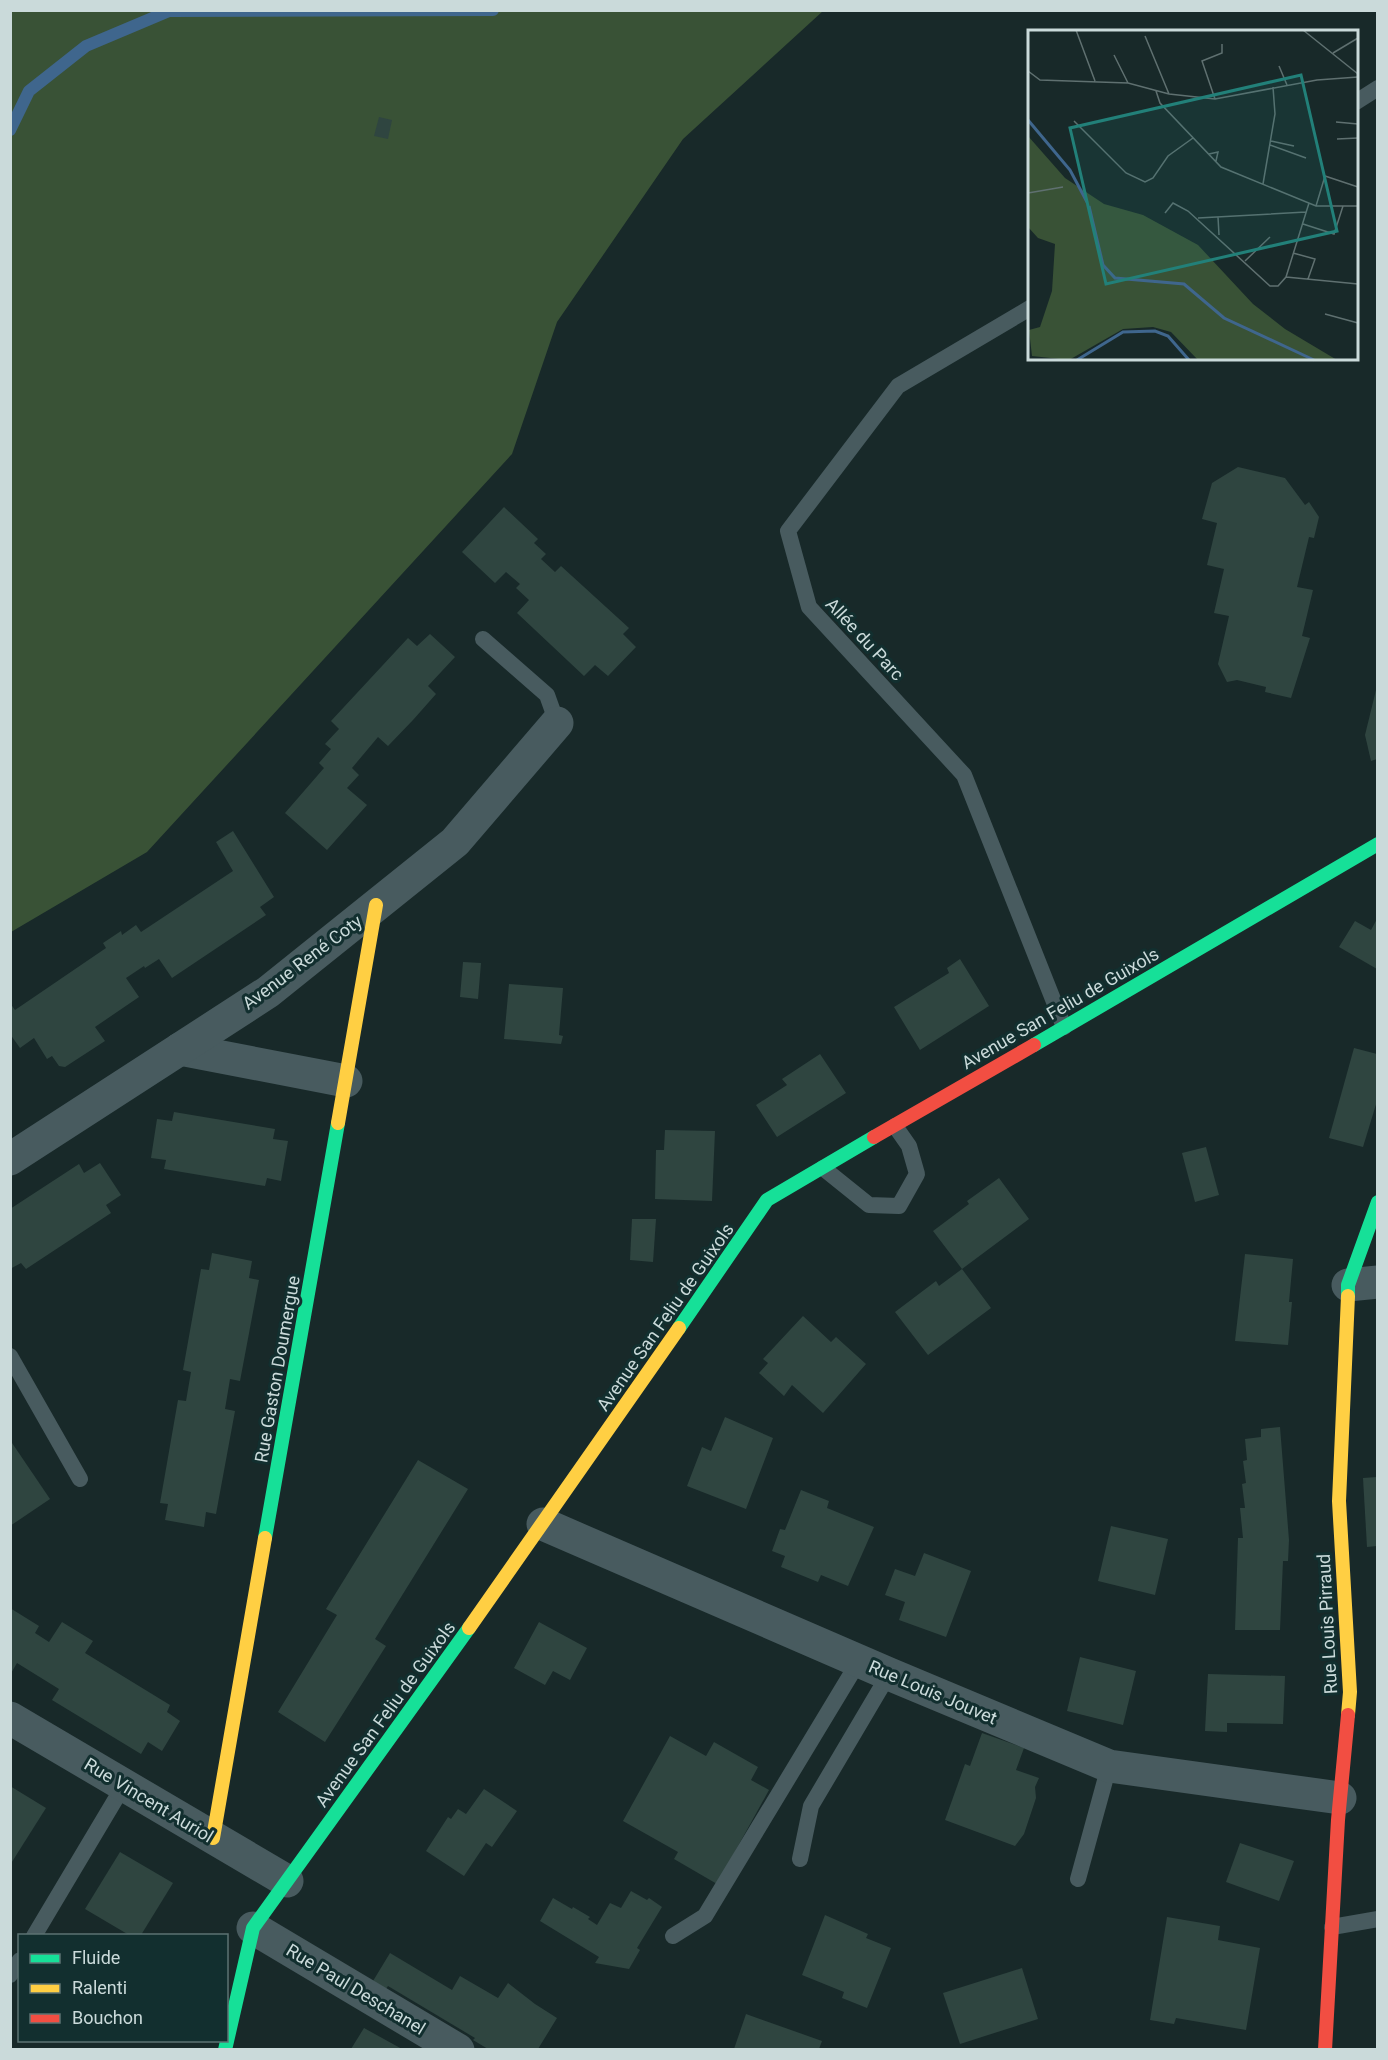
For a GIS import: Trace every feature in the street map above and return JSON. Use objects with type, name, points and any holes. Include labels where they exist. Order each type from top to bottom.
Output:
[{"type":"street","name":"Avenue René Coty","points":[[10,1159],[268,992],[455,842],[557,723]]},
{"type":"street","name":"Avenue San Feliu de Guixols","points":[[228,2036],[253,1928],[543,1524],[767,1200],[1377,844]]},
{"type":"street","name":"Rue Gaston Doumergue","points":[[213,1838],[376,905]]},
{"type":"street","points":[[180,1049],[346,1081]]},
{"type":"street","name":"Rue Louis Pirraud","points":[[1325,2049],[1340,1798],[1350,1692],[1339,1501],[1363,1283],[1377,1202]]},
{"type":"street","name":"Rue Louis Jouvet","points":[[543,1524],[889,1674],[1109,1766],[1340,1798]]},
{"type":"street","name":"Rue Vincent Auriol","points":[[10,1718],[287,1881]]},
{"type":"street","name":"Rue Paul Deschanel","points":[[253,1928],[458,2049]]},
{"type":"lane","points":[[1358,101],[1377,88]]},
{"type":"lane","name":"Allée du Parc","points":[[1028,310],[898,386],[788,531],[809,607],[964,775],[1064,1027]]},
{"type":"lane","points":[[483,639],[547,696],[557,723]]},
{"type":"lane","points":[[823,1168],[869,1205],[899,1206],[916,1174],[909,1146],[895,1126]]},
{"type":"lane","points":[[10,1356],[80,1479]]},
{"type":"lane","points":[[673,1936],[705,1916],[859,1661]]},
{"type":"lane","points":[[800,1859],[811,1806],[889,1674]]},
{"type":"lane","points":[[1078,1879],[1109,1766]]},
{"type":"lane","points":[[35,1934],[124,1785]]},
{"type":"lane","points":[[1332,1927],[1377,1919]]},
{"type":"green space","points":[[11,11],[823,11],[683,139],[557,322],[512,454],[147,852],[11,932]]},
{"type":"building","points":[[379,117],[392,120],[388,139],[374,136]]},
{"type":"building","points":[[1238,467],[1285,478],[1305,505],[1309,502],[1319,517],[1314,538],[1309,537],[1297,587],[1313,590],[1302,636],[1310,638],[1291,698],[1265,692],[1266,687],[1237,680],[1227,682],[1218,664],[1229,616],[1214,613],[1224,569],[1207,565],[1217,523],[1202,519],[1212,483]]},
{"type":"building","points":[[504,507],[538,539],[534,543],[546,554],[541,559],[555,572],[561,566],[629,628],[623,634],[636,647],[608,676],[595,665],[584,676],[517,613],[529,600],[516,588],[520,584],[506,572],[495,583],[462,552]]},
{"type":"building","points":[[430,634],[455,657],[428,686],[436,694],[413,720],[388,746],[378,737],[352,768],[359,775],[347,788],[367,805],[327,850],[285,813],[324,768],[319,763],[331,749],[325,744],[339,729],[331,721],[408,638],[417,646]]},
{"type":"building","points":[[1377,686],[1377,759],[1371,761],[1365,735]]},
{"type":"building","points":[[233,831],[274,897],[260,907],[266,915],[172,978],[159,959],[126,978],[139,997],[95,1027],[105,1041],[65,1067],[59,1066],[52,1056],[47,1059],[34,1038],[20,1048],[10,1034],[10,1003],[15,1010],[106,948],[103,943],[121,931],[122,935],[136,925],[141,932],[233,871],[216,842]]},
{"type":"building","points":[[1377,919],[1377,969],[1339,947],[1355,921],[1371,930]]},
{"type":"building","points":[[960,959],[989,1006],[920,1050],[894,1007],[949,973],[947,968]]},
{"type":"building","points":[[463,962],[481,963],[478,999],[460,997]]},
{"type":"building","points":[[509,984],[563,988],[559,1035],[563,1036],[561,1044],[504,1039]]},
{"type":"building","points":[[1354,1048],[1377,1054],[1377,1101],[1363,1147],[1329,1138]]},
{"type":"building","points":[[820,1054],[846,1093],[777,1137],[756,1105],[787,1085],[782,1079]]},
{"type":"building","points":[[174,1112],[275,1129],[273,1139],[288,1141],[281,1181],[267,1178],[265,1186],[164,1169],[166,1160],[151,1158],[157,1119],[172,1121]]},
{"type":"building","points":[[665,1130],[715,1131],[712,1201],[655,1199],[656,1150],[664,1150]]},
{"type":"building","points":[[1206,1147],[1219,1195],[1195,1202],[1182,1153]]},
{"type":"building","points":[[100,1163],[121,1195],[106,1205],[111,1213],[26,1269],[21,1263],[10,1269],[10,1209],[79,1164],[84,1173]]},
{"type":"building","points":[[999,1178],[1029,1219],[962,1269],[933,1231],[969,1204],[967,1201]]},
{"type":"building","points":[[632,1219],[656,1219],[653,1262],[630,1260]]},
{"type":"building","points":[[212,1253],[252,1261],[249,1278],[259,1280],[240,1381],[230,1379],[225,1409],[235,1411],[216,1514],[206,1512],[204,1527],[165,1520],[168,1504],[160,1503],[178,1400],[186,1401],[191,1372],[183,1370],[201,1269],[209,1270]]},
{"type":"building","points":[[1245,1254],[1293,1259],[1288,1345],[1235,1341]]},
{"type":"building","points":[[962,1269],[991,1308],[928,1355],[895,1312],[936,1281],[939,1286]]},
{"type":"building","points":[[803,1316],[831,1342],[836,1337],[866,1364],[823,1413],[792,1385],[784,1396],[759,1373],[768,1363],[763,1359]]},
{"type":"building","points":[[725,1417],[773,1438],[746,1509],[687,1486],[702,1447],[711,1451]]},
{"type":"building","points":[[1280,1427],[1289,1540],[1288,1561],[1283,1561],[1280,1630],[1235,1630],[1238,1538],[1243,1538],[1240,1508],[1245,1508],[1242,1484],[1246,1483],[1243,1461],[1247,1460],[1245,1439],[1261,1437],[1261,1429]]},
{"type":"building","points":[[10,1440],[50,1499],[10,1526]]},
{"type":"building","points":[[418,1460],[468,1489],[375,1639],[386,1646],[325,1742],[278,1712],[337,1615],[326,1609]]},
{"type":"building","points":[[1377,1477],[1377,1546],[1367,1547],[1363,1478]]},
{"type":"building","points":[[801,1490],[829,1501],[827,1508],[874,1527],[848,1586],[821,1575],[818,1582],[781,1567],[785,1556],[772,1551],[780,1529],[785,1530]]},
{"type":"building","points":[[1111,1526],[1168,1539],[1155,1595],[1098,1581]]},
{"type":"building","points":[[924,1553],[971,1571],[946,1637],[899,1620],[905,1602],[885,1595],[895,1569],[915,1576]]},
{"type":"building","points":[[10,1608],[39,1626],[35,1633],[49,1642],[62,1622],[93,1641],[85,1653],[170,1705],[167,1712],[180,1721],[162,1751],[148,1742],[141,1754],[52,1700],[59,1689],[17,1663],[10,1675]]},
{"type":"building","points":[[539,1622],[587,1648],[570,1680],[553,1671],[545,1685],[514,1668]]},
{"type":"building","points":[[1080,1657],[1136,1671],[1123,1725],[1067,1711]]},
{"type":"building","points":[[1208,1674],[1285,1676],[1283,1724],[1227,1723],[1227,1732],[1205,1731]]},
{"type":"building","points":[[982,1733],[1024,1748],[1016,1770],[1039,1778],[1035,1787],[1036,1798],[1024,1834],[1015,1846],[945,1820],[965,1764],[970,1766]]},
{"type":"building","points":[[670,1736],[706,1756],[714,1742],[758,1767],[751,1780],[769,1790],[717,1884],[674,1859],[678,1852],[623,1821]]},
{"type":"building","points":[[10,1786],[46,1808],[10,1865]]},
{"type":"building","points":[[484,1789],[517,1811],[492,1847],[486,1843],[464,1876],[426,1851],[448,1817],[451,1819],[458,1809],[466,1814]]},
{"type":"building","points":[[1240,1843],[1294,1861],[1279,1901],[1226,1882]]},
{"type":"building","points":[[120,1852],[173,1883],[142,1934],[127,1934],[85,1909]]},
{"type":"building","points":[[631,1891],[647,1900],[649,1898],[662,1907],[637,1948],[640,1950],[629,1969],[595,1963],[599,1957],[540,1921],[553,1898],[590,1917],[588,1919],[597,1925],[610,1903],[621,1908]]},
{"type":"building","points":[[825,1915],[868,1934],[866,1938],[891,1948],[867,2008],[842,1998],[844,1992],[802,1975]]},
{"type":"building","points":[[1167,1917],[1220,1926],[1218,1940],[1260,1948],[1246,2030],[1176,2018],[1174,2024],[1150,2020]]},
{"type":"building","points":[[390,1953],[452,1990],[460,1976],[498,1998],[508,1983],[557,2018],[538,2049],[488,2049],[473,2040],[475,2038],[388,1986],[386,1989],[373,1981]]},
{"type":"building","points":[[1022,1968],[1038,2019],[960,2044],[943,1993]]},
{"type":"building","points":[[746,2014],[822,2041],[819,2049],[734,2049]]},
{"type":"building","points":[[364,2028],[402,2049],[351,2049]]},
{"type":"waterway","points":[[10,130],[29,91],[86,46],[169,11],[493,10]]},
{"type":"traffic: fast","points":[[1034,1045],[1378,844]]},
{"type":"traffic: fast","points":[[265,1538],[338,1123]]},
{"type":"traffic: fast","points":[[679,1328],[767,1200],[874,1137]]},
{"type":"traffic: fast","points":[[1348,1296],[1348,1285],[1378,1202]]},
{"type":"traffic: fast","points":[[228,2037],[253,1928],[469,1628]]},
{"type":"traffic: fast","points":[[225,2050],[227,2042]]},
{"type":"traffic: slow","points":[[338,1123],[376,905]]},
{"type":"traffic: slow","points":[[1348,1296],[1339,1501],[1350,1692],[1348,1715]]},
{"type":"traffic: slow","points":[[469,1628],[679,1328]]},
{"type":"traffic: slow","points":[[213,1838],[265,1538]]},
{"type":"traffic: jam","points":[[874,1137],[1034,1045]]},
{"type":"traffic: jam","points":[[1325,2050],[1338,1820],[1348,1715]]}]
